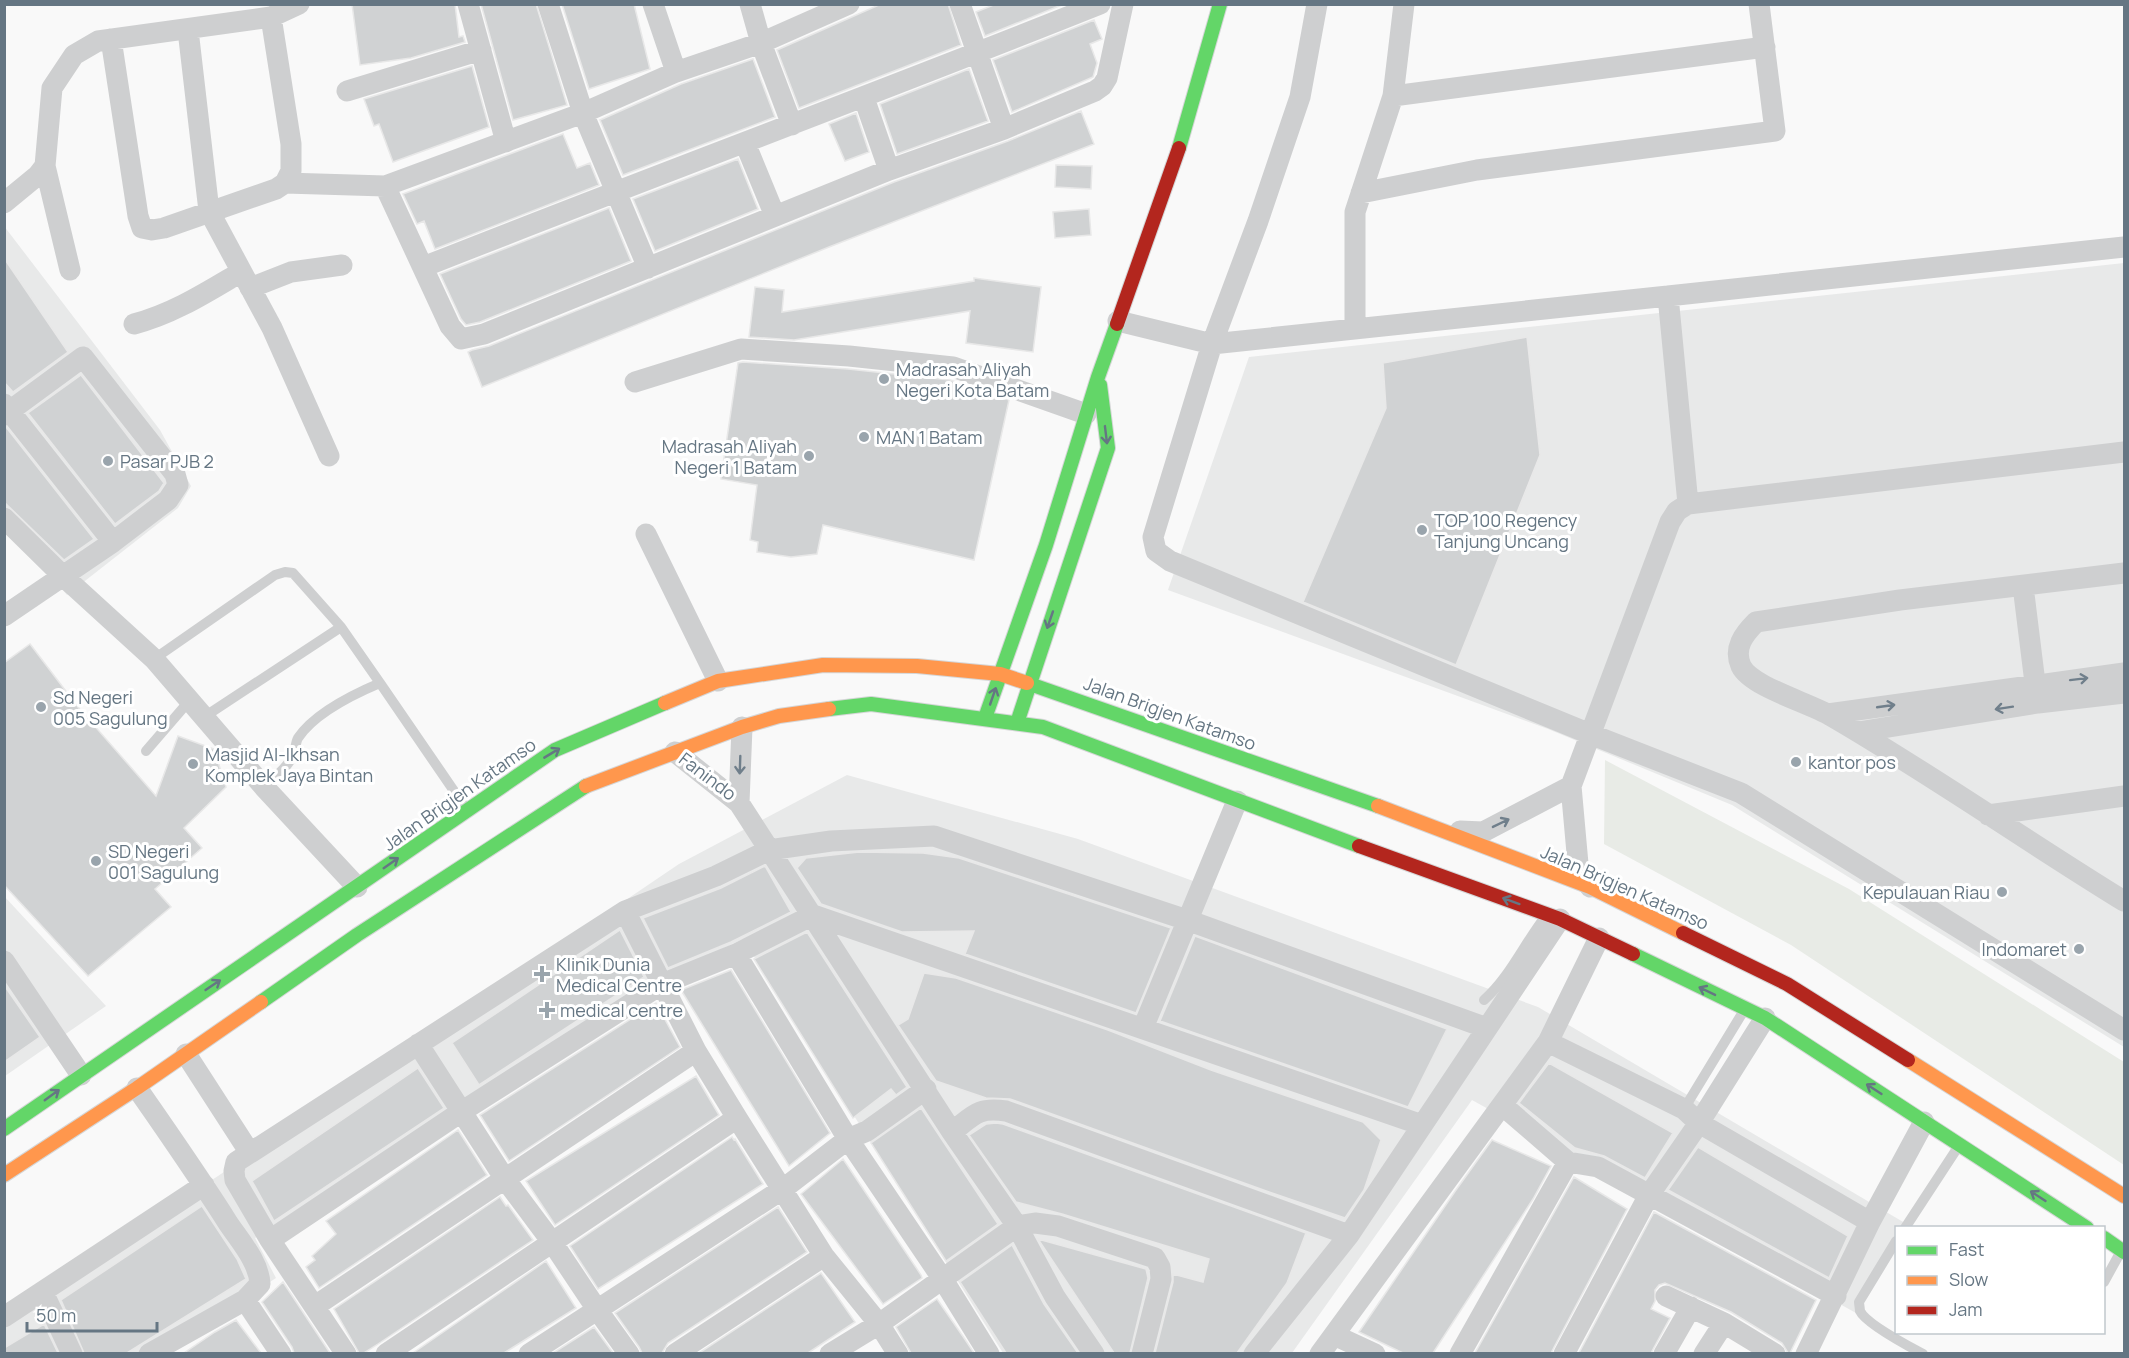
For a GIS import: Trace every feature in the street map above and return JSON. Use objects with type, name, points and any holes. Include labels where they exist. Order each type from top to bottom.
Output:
[{"type":"main road","points":[[985,718],[1046,545],[1098,376],[1186,129],[1220,4]]},
{"type":"main road","points":[[1017,723],[1108,448],[1098,376]]},
{"type":"main road","name":"Jalan Brigjen Katamso","points":[[4,1130],[555,750],[604,727],[718,681],[822,664],[917,666],[1000,674],[1062,694],[1444,830],[1590,887],[1787,984],[2124,1196]]},
{"type":"main road","points":[[4,1175],[137,1088],[357,935],[587,785],[742,727],[779,716],[871,704],[1043,727],[1237,801],[1554,916],[1765,1018],[2085,1226]]},
{"type":"main road","points":[[2105,1239],[2123,1251]]},
{"type":"street","points":[[69,270],[45,166],[52,88],[74,55],[98,41],[271,18],[299,4]]},
{"type":"street","points":[[468,4],[506,142]]},
{"type":"street","points":[[548,4],[583,113],[648,268]]},
{"type":"street","points":[[653,4],[676,72]]},
{"type":"street","points":[[750,4],[761,43],[792,125]]},
{"type":"street","points":[[285,183],[385,186],[583,113],[676,72],[761,43],[849,4]]},
{"type":"street","points":[[960,4],[1004,129]]},
{"type":"street","points":[[423,267],[617,190],[864,98],[1100,4]]},
{"type":"street","points":[[385,186],[450,326],[461,339],[484,334],[889,170],[1004,129],[1095,91],[1107,78],[1123,4]]},
{"type":"street","points":[[1317,4],[1300,97],[1258,221],[1212,344],[1153,537],[1156,551],[1170,561],[1590,734],[1741,793],[2124,1030]]},
{"type":"street","points":[[1355,329],[1355,212],[1393,96],[1404,4]]},
{"type":"street","points":[[1361,193],[1477,170],[1775,131],[1759,4]]},
{"type":"street","points":[[111,39],[138,216],[142,228],[152,230],[164,228],[276,189],[285,183],[291,171],[291,144],[271,18]]},
{"type":"street","points":[[188,30],[209,211],[272,328],[329,456]]},
{"type":"street","points":[[1393,96],[1765,47]]},
{"type":"street","points":[[346,91],[481,50]]},
{"type":"street","points":[[864,98],[889,170]]},
{"type":"street","points":[[745,143],[775,216]]},
{"type":"street","points":[[4,203],[38,175],[45,166]]},
{"type":"street","points":[[1118,321],[1212,344],[2124,247]]},
{"type":"street","points":[[134,324],[154,319],[195,299],[245,280],[342,265]]},
{"type":"street","points":[[1668,296],[1688,504]]},
{"type":"street","points":[[634,382],[733,350],[849,356],[953,367],[1086,414]]},
{"type":"street","points":[[4,616],[113,543],[168,500],[178,485],[175,474],[83,357],[6,410],[113,543]]},
{"type":"street","points":[[1590,887],[1578,864],[1571,786],[1670,522],[1677,511],[1688,504],[2124,452]]},
{"type":"street","points":[[5,521],[154,659],[264,787],[357,887]]},
{"type":"street","points":[[646,534],[718,681]]},
{"type":"street","points":[[2124,573],[1900,600],[1756,622],[1744,634],[1738,651],[1741,666],[1751,679],[1828,714],[2124,901]]},
{"type":"street","points":[[2024,586],[2036,694]]},
{"type":"street","points":[[1858,732],[2124,674]]},
{"type":"street","points":[[1828,714],[2036,694],[2124,693]]},
{"type":"street","name":"Fanindo","points":[[739,803],[742,727]]},
{"type":"street","name":"Fanindo","points":[[675,752],[739,803]]},
{"type":"street","points":[[1444,830],[1483,832],[1571,786]]},
{"type":"street","points":[[1988,815],[2124,796]]},
{"type":"street","points":[[1143,1028],[1237,801]]},
{"type":"street","points":[[739,803],[952,1132],[1017,1226],[1055,1297],[1094,1353]]},
{"type":"street","points":[[346,1353],[270,1240],[235,1180],[236,1162],[625,911],[716,876],[769,850],[831,841],[934,836],[1187,920],[1487,1028]]},
{"type":"street","points":[[625,911],[696,1051],[737,1118],[824,1256],[879,1324],[898,1353]]},
{"type":"street","points":[[270,1240],[461,1112],[662,984],[736,954],[813,915],[1422,1125]]},
{"type":"street","points":[[1254,1353],[1349,1234],[1487,1028],[1554,916]]},
{"type":"street","points":[[1320,1353],[1548,1042],[1599,938]]},
{"type":"street","points":[[736,954],[848,1139],[942,1278],[989,1353]]},
{"type":"street","points":[[4,961],[81,1075]]},
{"type":"street","points":[[1564,1353],[1691,1116],[1765,1018]]},
{"type":"street","points":[[1548,1042],[1691,1116],[1870,1222]]},
{"type":"street","points":[[418,1044],[505,1179],[629,1353]]},
{"type":"street","points":[[315,1306],[696,1051]]},
{"type":"street","points":[[186,1054],[250,1153]]},
{"type":"street","points":[[137,1088],[204,1185],[260,1275],[260,1284],[245,1300],[162,1350]]},
{"type":"street","points":[[534,1352],[596,1308],[783,1189],[848,1139],[867,1131],[926,1089]]},
{"type":"street","points":[[1502,1105],[1568,1162],[1598,1167],[1836,1296]]},
{"type":"street","points":[[952,1132],[978,1111],[991,1109],[1006,1111],[1349,1234]]},
{"type":"street","points":[[386,1353],[737,1118]]},
{"type":"street","points":[[1806,1353],[1836,1296],[1870,1222],[1924,1122]]},
{"type":"street","points":[[1460,1353],[1568,1162]]},
{"type":"street","points":[[4,1317],[204,1185]]},
{"type":"street","points":[[830,1353],[879,1324],[1017,1226],[1035,1223],[1058,1226],[1155,1258],[1160,1267],[1161,1279],[1142,1353]]},
{"type":"street","points":[[675,1353],[824,1256]]},
{"type":"street","points":[[43,1292],[72,1353]]},
{"type":"street","points":[[1666,1296],[1724,1323],[1775,1353]]},
{"type":"street","points":[[245,1300],[281,1353]]},
{"type":"street","points":[[1664,1353],[1691,1307]]},
{"type":"street","points":[[1704,1353],[1724,1323]]},
{"type":"street","points":[[1334,1335],[1375,1353]]},
{"type":"lane","points":[[154,659],[274,575],[285,572],[293,573],[341,627],[467,810]]},
{"type":"lane","points":[[204,717],[341,627]]},
{"type":"lane","points":[[264,787],[286,767],[294,754],[297,740],[318,719],[357,693],[380,683]]},
{"type":"lane","points":[[146,751],[190,700]]},
{"type":"lane","points":[[1485,1000],[1498,988],[1531,935],[1554,916]]},
{"type":"lane","points":[[1691,1116],[1744,1009]]},
{"type":"lane","points":[[1909,1226],[1960,1145]]},
{"type":"lane","points":[[1895,1243],[1859,1302],[1860,1311],[1866,1318],[1923,1353]]},
{"type":"lane","points":[[2105,1279],[2123,1251]]},
{"type":"shaded area","points":[[4,226],[160,430],[191,486],[178,508],[67,595],[5,523]]},
{"type":"shaded area","points":[[2124,263],[2124,1047],[1732,805],[1548,729],[1168,590],[1249,357]]},
{"type":"shaded area","points":[[1605,760],[1849,889],[2124,1062],[2124,1165],[1791,945],[1604,844]]},
{"type":"shaded area","points":[[847,775],[1078,839],[1538,1007],[1910,1226],[1895,1226],[1895,1250],[1856,1313],[1472,1100],[1292,1353],[1003,1353],[743,939],[643,986],[255,1238],[276,1278],[161,1353],[5,1354],[5,1316],[218,1176],[679,864]]},
{"type":"shaded area","points":[[4,896],[106,1006],[5,1076],[4,1076]]},
{"type":"building","points":[[352,4],[455,4],[459,37],[463,36],[465,42],[411,58],[360,65]]},
{"type":"building","points":[[481,4],[536,4],[567,105],[513,120]]},
{"type":"building","points":[[562,4],[634,4],[650,69],[589,89]]},
{"type":"building","points":[[881,4],[948,4],[961,45],[799,108],[777,50]]},
{"type":"building","points":[[996,4],[1064,4],[985,36],[976,12]]},
{"type":"building","points":[[1094,20],[1102,39],[1090,44],[1097,63],[1093,77],[1012,112],[993,60]]},
{"type":"building","points":[[753,59],[775,117],[623,175],[600,120],[681,84]]},
{"type":"building","points":[[472,66],[489,127],[393,162],[379,124],[374,126],[364,99]]},
{"type":"building","points":[[969,69],[988,121],[897,154],[880,104]]},
{"type":"building","points":[[1081,111],[1094,144],[829,247],[482,387],[468,352],[472,350],[489,346],[894,182],[1008,141]]},
{"type":"building","points":[[856,113],[869,152],[845,161],[829,124]]},
{"type":"building","points":[[563,134],[577,168],[590,163],[599,185],[435,249],[424,221],[417,224],[403,194]]},
{"type":"building","points":[[738,159],[758,209],[655,251],[633,199]]},
{"type":"building","points":[[1056,165],[1092,166],[1091,189],[1055,187]]},
{"type":"building","points":[[609,208],[631,261],[480,322],[466,325],[461,319],[440,274]]},
{"type":"building","points":[[1089,209],[1091,235],[1055,238],[1053,212]]},
{"type":"building","points":[[4,258],[68,352],[13,392],[4,382]]},
{"type":"building","points":[[974,278],[1041,287],[1033,352],[966,343],[970,311],[794,340],[749,337],[755,287],[784,290],[782,312],[974,281]]},
{"type":"building","name":"TOP 100 Regency Tanjung Uncang","points":[[1527,337],[1540,455],[1456,665],[1303,602],[1386,408],[1383,363]]},
{"type":"building","name":"MAN 1 Batam","points":[[738,363],[848,369],[950,380],[1009,400],[974,560],[823,525],[817,554],[791,557],[757,552],[758,542],[750,540],[757,485],[721,479]]},
{"type":"building","name":"Pasar PJB 2","points":[[81,375],[164,483],[159,491],[115,524],[28,413]]},
{"type":"building","points":[[6,427],[94,539],[64,560],[4,502],[4,428]]},
{"type":"building","name":"SD Negeri 001 Sagulung","points":[[30,644],[91,724],[156,796],[178,736],[214,749],[226,787],[184,828],[202,848],[155,889],[171,907],[88,976],[4,885],[4,663]]},
{"type":"building","points":[[859,852],[923,853],[959,858],[1171,928],[1136,1013],[965,954],[974,931],[902,932],[821,904],[797,868],[806,858]]},
{"type":"building","points":[[765,866],[791,912],[731,942],[668,968],[643,918],[721,888]]},
{"type":"building","name":"medical centre","points":[[620,930],[644,977],[479,1085],[452,1043]]},
{"type":"building","points":[[807,932],[907,1087],[896,1095],[891,1089],[853,1118],[754,959]]},
{"type":"building","points":[[1195,936],[1447,1029],[1408,1107],[1160,1021]]},
{"type":"building","points":[[731,970],[830,1133],[789,1166],[681,990]]},
{"type":"building","points":[[924,973],[956,978],[1363,1122],[1381,1140],[1364,1190],[1345,1218],[1010,1099],[986,1098],[936,1081],[898,1025],[908,1019]]},
{"type":"building","points":[[4,985],[40,1037],[4,1062]]},
{"type":"building","points":[[656,1003],[680,1047],[509,1161],[480,1115]]},
{"type":"building","points":[[1549,1063],[1673,1133],[1645,1178],[1604,1156],[1575,1148],[1519,1103]]},
{"type":"building","points":[[418,1068],[444,1108],[274,1221],[252,1181]]},
{"type":"building","points":[[696,1076],[719,1115],[555,1225],[526,1181]]},
{"type":"building","points":[[921,1108],[998,1224],[946,1261],[871,1143]]},
{"type":"building","points":[[996,1123],[1306,1233],[1287,1283],[1237,1353],[1155,1353],[1173,1274],[1203,1282],[1209,1259],[1016,1202],[969,1135],[986,1124]]},
{"type":"building","points":[[458,1130],[487,1175],[319,1288],[306,1267],[315,1260],[312,1256],[336,1234],[326,1221]]},
{"type":"building","points":[[732,1137],[763,1184],[598,1289],[570,1246]]},
{"type":"building","points":[[1492,1140],[1551,1166],[1533,1199],[1433,1353],[1403,1353],[1359,1332],[1456,1190]]},
{"type":"building","points":[[1698,1147],[1848,1236],[1829,1278],[1668,1190]]},
{"type":"building","points":[[843,1159],[922,1278],[883,1304],[801,1194]]},
{"type":"building","points":[[1574,1177],[1627,1209],[1551,1353],[1475,1353]]},
{"type":"building","points":[[500,1197],[533,1240],[378,1344],[364,1353],[359,1353],[334,1309]]},
{"type":"building","points":[[202,1206],[237,1259],[246,1279],[127,1353],[84,1353],[61,1300]]},
{"type":"building","points":[[778,1207],[807,1252],[668,1343],[662,1353],[642,1353],[615,1313]]},
{"type":"building","points":[[1654,1212],[1816,1300],[1790,1353],[1782,1343],[1731,1312],[1665,1283],[1659,1285],[1655,1290],[1655,1301],[1651,1309],[1670,1318],[1651,1353],[1579,1353]]},
{"type":"building","points":[[1038,1239],[1146,1269],[1148,1278],[1130,1353],[1114,1353]]},
{"type":"building","points":[[1012,1245],[1044,1304],[1078,1353],[1006,1353],[960,1282]]},
{"type":"building","points":[[546,1261],[576,1308],[504,1353],[413,1353]]},
{"type":"building","points":[[821,1273],[855,1322],[808,1353],[699,1353]]},
{"type":"building","points":[[283,1282],[330,1353],[294,1353],[262,1302]]},
{"type":"building","points":[[937,1299],[974,1353],[911,1353],[896,1327]]},
{"type":"building","points":[[236,1320],[261,1353],[184,1353],[215,1332]]},
{"type":"building","points":[[44,1324],[58,1353],[4,1353],[4,1348]]},
{"type":"building","points":[[594,1327],[613,1353],[553,1353]]},
{"type":"traffic: fast","points":[[1179,148],[1220,4]]},
{"type":"traffic: fast","points":[[985,718],[1046,545],[1098,377],[1117,324]]},
{"type":"traffic: fast","points":[[1017,723],[1108,448],[1100,385]]},
{"type":"traffic: fast","points":[[1027,683],[1378,806]]},
{"type":"traffic: fast","points":[[4,1129],[555,750],[665,703]]},
{"type":"traffic: fast","points":[[829,709],[871,704],[1043,727],[1359,846]]},
{"type":"traffic: fast","points":[[261,1002],[357,935],[586,786]]},
{"type":"traffic: fast","points":[[1633,954],[1765,1018],[2084,1226]]},
{"type":"traffic: fast","points":[[2105,1239],[2124,1252]]},
{"type":"traffic: slow","points":[[665,703],[718,681],[823,665],[917,666],[1000,674],[1027,683]]},
{"type":"traffic: slow","points":[[586,786],[742,727],[779,716],[829,709]]},
{"type":"traffic: slow","points":[[1378,806],[1590,887],[1683,933]]},
{"type":"traffic: slow","points":[[4,1175],[137,1088],[261,1002]]},
{"type":"traffic: slow","points":[[1908,1060],[2124,1196]]},
{"type":"traffic: jam","points":[[1117,324],[1179,148]]},
{"type":"traffic: jam","points":[[1359,846],[1560,919],[1633,954]]},
{"type":"traffic: jam","points":[[1683,933],[1787,984],[1908,1060]]},
{"type":"place","name":"Madrasah Aliyah Negeri Kota Batam","points":[[884,379]]},
{"type":"place","name":"MAN 1 Batam","points":[[864,437]]},
{"type":"place","name":"Madrasah Aliyah Negeri 1 Batam","points":[[809,456]]},
{"type":"place","name":"Pasar PJB 2","points":[[108,461]]},
{"type":"place","name":"TOP 100 Regency Tanjung Uncang","points":[[1422,530]]},
{"type":"place","name":"Sd Negeri 005 Sagulung","points":[[41,707]]},
{"type":"place","name":"kantor pos","points":[[1796,762]]},
{"type":"place","name":"Masjid Al-Ikhsan Komplek Jaya Bintan","points":[[193,764]]},
{"type":"place","name":"SD Negeri 001 Sagulung","points":[[96,861]]},
{"type":"place","name":"Kepulauan Riau","points":[[2002,892]]},
{"type":"place","name":"Indomaret","points":[[2079,949]]},
{"type":"place","name":"Klinik Dunia Medical Centre","points":[[542,974]]},
{"type":"place","name":"medical centre","points":[[547,1010]]}]
